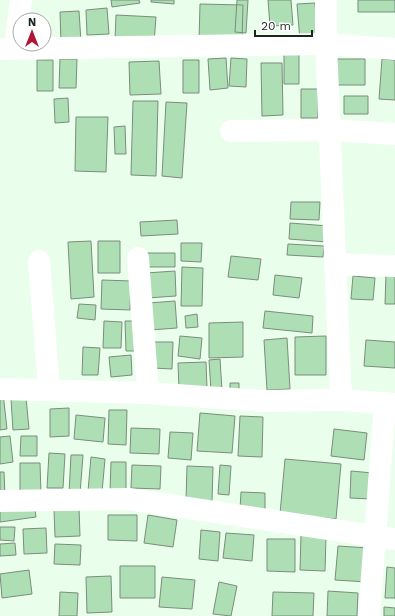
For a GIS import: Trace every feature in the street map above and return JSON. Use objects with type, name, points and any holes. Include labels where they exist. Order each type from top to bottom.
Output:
[{"type":"street","points":[[21,0],[8,48],[326,44],[395,49]]},
{"type":"street","points":[[326,0],[326,44],[341,400]]},
{"type":"street","points":[[231,131],[330,135],[395,134]]},
{"type":"street","points":[[138,258],[148,393]]},
{"type":"street","points":[[39,261],[49,390]]},
{"type":"street","points":[[335,261],[395,266]]},
{"type":"street","points":[[0,389],[148,393],[262,401],[341,400],[390,404],[386,537],[369,616]]},
{"type":"street","points":[[0,500],[128,499],[386,537]]},
{"type":"building","points":[[111,0],[139,0],[140,3],[112,7]]},
{"type":"building","points":[[151,0],[174,0],[174,4],[151,2]]},
{"type":"building","points":[[237,0],[248,0],[246,33],[235,32]]},
{"type":"building","points":[[268,0],[291,0],[293,25],[270,26]]},
{"type":"building","points":[[358,0],[395,0],[395,12],[358,12]]},
{"type":"building","points":[[315,3],[318,40],[300,41],[297,4]]},
{"type":"building","points":[[200,4],[243,5],[242,42],[199,41]]},
{"type":"building","points":[[107,8],[109,34],[87,35],[86,10]]},
{"type":"building","points":[[79,11],[81,42],[61,43],[60,12]]},
{"type":"building","points":[[116,15],[156,17],[154,43],[115,40]]},
{"type":"building","points":[[284,53],[299,53],[299,84],[284,84]]},
{"type":"building","points":[[226,58],[228,88],[210,90],[208,59]]},
{"type":"building","points":[[231,58],[247,59],[246,87],[229,86]]},
{"type":"building","points":[[60,59],[77,59],[76,88],[59,88]]},
{"type":"building","points":[[337,59],[365,59],[365,85],[337,85]]},
{"type":"building","points":[[382,59],[395,60],[395,100],[379,99]]},
{"type":"building","points":[[37,60],[53,60],[53,91],[37,91]]},
{"type":"building","points":[[183,60],[199,60],[199,93],[183,93]]},
{"type":"building","points":[[159,61],[161,94],[130,95],[129,62]]},
{"type":"building","points":[[261,63],[282,63],[283,115],[262,116]]},
{"type":"building","points":[[301,89],[318,89],[318,118],[301,118]]},
{"type":"building","points":[[344,96],[368,96],[368,114],[344,114]]},
{"type":"building","points":[[68,98],[69,122],[55,123],[54,99]]},
{"type":"building","points":[[133,101],[158,101],[156,176],[131,175]]},
{"type":"building","points":[[166,102],[187,103],[182,178],[162,176]]},
{"type":"building","points":[[76,117],[108,117],[106,172],[75,171]]},
{"type":"building","points":[[125,126],[126,154],[115,154],[114,127]]},
{"type":"building","points":[[291,202],[320,202],[319,220],[290,219]]},
{"type":"building","points":[[177,220],[178,234],[141,236],[140,222]]},
{"type":"building","points":[[290,223],[328,226],[327,242],[289,239]]},
{"type":"building","points":[[91,241],[94,297],[71,299],[68,242]]},
{"type":"building","points":[[98,241],[120,241],[120,273],[98,273]]},
{"type":"building","points":[[181,243],[202,243],[201,262],[181,261]]},
{"type":"building","points":[[288,244],[324,246],[323,257],[287,255]]},
{"type":"building","points":[[146,253],[175,253],[175,267],[146,267]]},
{"type":"building","points":[[231,256],[261,259],[258,280],[228,277]]},
{"type":"building","points":[[182,267],[203,268],[202,306],[181,306]]},
{"type":"building","points":[[175,271],[176,296],[147,298],[146,273]]},
{"type":"building","points":[[386,274],[395,274],[395,304],[385,304]]},
{"type":"building","points":[[275,275],[302,278],[299,298],[273,295]]},
{"type":"building","points":[[353,276],[375,278],[373,300],[351,299]]},
{"type":"building","points":[[102,280],[131,281],[130,310],[101,309]]},
{"type":"building","points":[[175,301],[177,328],[150,330],[148,303]]},
{"type":"building","points":[[79,304],[96,305],[95,320],[77,318]]},
{"type":"building","points":[[265,311],[313,316],[312,333],[263,328]]},
{"type":"building","points":[[197,314],[198,327],[186,328],[185,316]]},
{"type":"building","points":[[104,321],[122,322],[121,348],[103,348]]},
{"type":"building","points":[[125,321],[140,321],[140,351],[126,351]]},
{"type":"building","points":[[243,322],[243,357],[209,358],[209,323]]},
{"type":"building","points":[[180,336],[202,338],[200,359],[178,356]]},
{"type":"building","points":[[326,336],[326,375],[295,375],[295,337]]},
{"type":"building","points":[[287,338],[290,389],[267,390],[264,340]]},
{"type":"building","points":[[366,340],[395,342],[395,368],[364,366]]},
{"type":"building","points":[[154,342],[173,342],[172,369],[153,368]]},
{"type":"building","points":[[83,347],[100,348],[98,375],[82,375]]},
{"type":"building","points":[[131,355],[132,375],[111,377],[109,357]]},
{"type":"building","points":[[220,359],[222,390],[211,391],[209,360]]},
{"type":"building","points":[[206,362],[207,388],[179,389],[178,363]]},
{"type":"building","points":[[230,383],[239,383],[239,393],[230,393]]},
{"type":"building","points":[[3,393],[7,429],[0,430],[0,394]]},
{"type":"building","points":[[26,398],[29,429],[13,430],[11,399]]},
{"type":"building","points":[[69,408],[69,436],[50,437],[50,409]]},
{"type":"building","points":[[109,410],[127,410],[126,445],[108,444]]},
{"type":"building","points":[[200,413],[235,416],[232,453],[197,451]]},
{"type":"building","points":[[76,415],[105,418],[103,442],[74,439]]},
{"type":"building","points":[[240,416],[263,417],[262,457],[238,456]]},
{"type":"building","points":[[131,428],[160,429],[159,454],[130,453]]},
{"type":"building","points":[[334,429],[367,433],[364,460],[331,456]]},
{"type":"building","points":[[170,432],[193,433],[191,460],[168,458]]},
{"type":"building","points":[[10,436],[13,462],[0,464],[0,437]]},
{"type":"building","points":[[21,436],[37,436],[37,456],[20,456]]},
{"type":"building","points":[[49,453],[65,454],[63,488],[47,488]]},
{"type":"building","points":[[71,455],[83,455],[80,494],[69,493]]},
{"type":"building","points":[[91,457],[105,459],[102,492],[88,491]]},
{"type":"building","points":[[285,459],[341,464],[336,519],[280,514]]},
{"type":"building","points":[[111,462],[126,462],[126,493],[110,492]]},
{"type":"building","points":[[20,463],[40,463],[41,495],[20,495]]},
{"type":"building","points":[[132,465],[161,466],[160,489],[131,488]]},
{"type":"building","points":[[220,465],[231,466],[229,495],[218,494]]},
{"type":"building","points":[[187,466],[213,467],[212,501],[186,500]]},
{"type":"building","points":[[351,471],[373,473],[371,499],[350,498]]},
{"type":"building","points":[[0,472],[4,472],[5,496],[0,496]]},
{"type":"building","points":[[241,492],[265,493],[265,510],[240,509]]},
{"type":"building","points":[[34,502],[36,517],[0,522],[0,506]]},
{"type":"building","points":[[79,508],[80,536],[55,537],[54,509]]},
{"type":"building","points":[[108,515],[137,515],[137,541],[108,540]]},
{"type":"building","points":[[148,515],[177,520],[173,547],[144,543]]},
{"type":"building","points":[[0,527],[15,527],[14,541],[0,540]]},
{"type":"building","points":[[46,528],[47,553],[24,554],[23,529]]},
{"type":"building","points":[[201,530],[220,532],[218,561],[199,559]]},
{"type":"building","points":[[226,533],[254,535],[252,561],[223,558]]},
{"type":"building","points":[[301,535],[326,536],[325,571],[300,570]]},
{"type":"building","points":[[267,539],[295,539],[295,572],[267,571]]},
{"type":"building","points":[[15,543],[16,555],[0,556],[0,544]]},
{"type":"building","points":[[55,544],[81,545],[80,565],[54,564]]},
{"type":"building","points":[[338,546],[369,548],[367,582],[335,580]]},
{"type":"building","points":[[120,566],[155,566],[155,598],[120,598]]},
{"type":"building","points":[[387,567],[395,568],[395,598],[385,598]]},
{"type":"building","points":[[29,570],[32,594],[2,598],[0,574]]},
{"type":"building","points":[[111,576],[112,612],[87,613],[86,577]]},
{"type":"building","points":[[162,577],[195,580],[192,609],[159,607]]},
{"type":"building","points":[[219,582],[237,586],[231,616],[213,614]]},
{"type":"building","points":[[328,591],[358,593],[357,616],[327,616]]},
{"type":"building","points":[[60,592],[78,593],[77,616],[59,616]]},
{"type":"building","points":[[273,592],[314,593],[313,616],[272,616]]},
{"type":"building","points":[[384,607],[395,608],[395,616],[384,616]]}]
